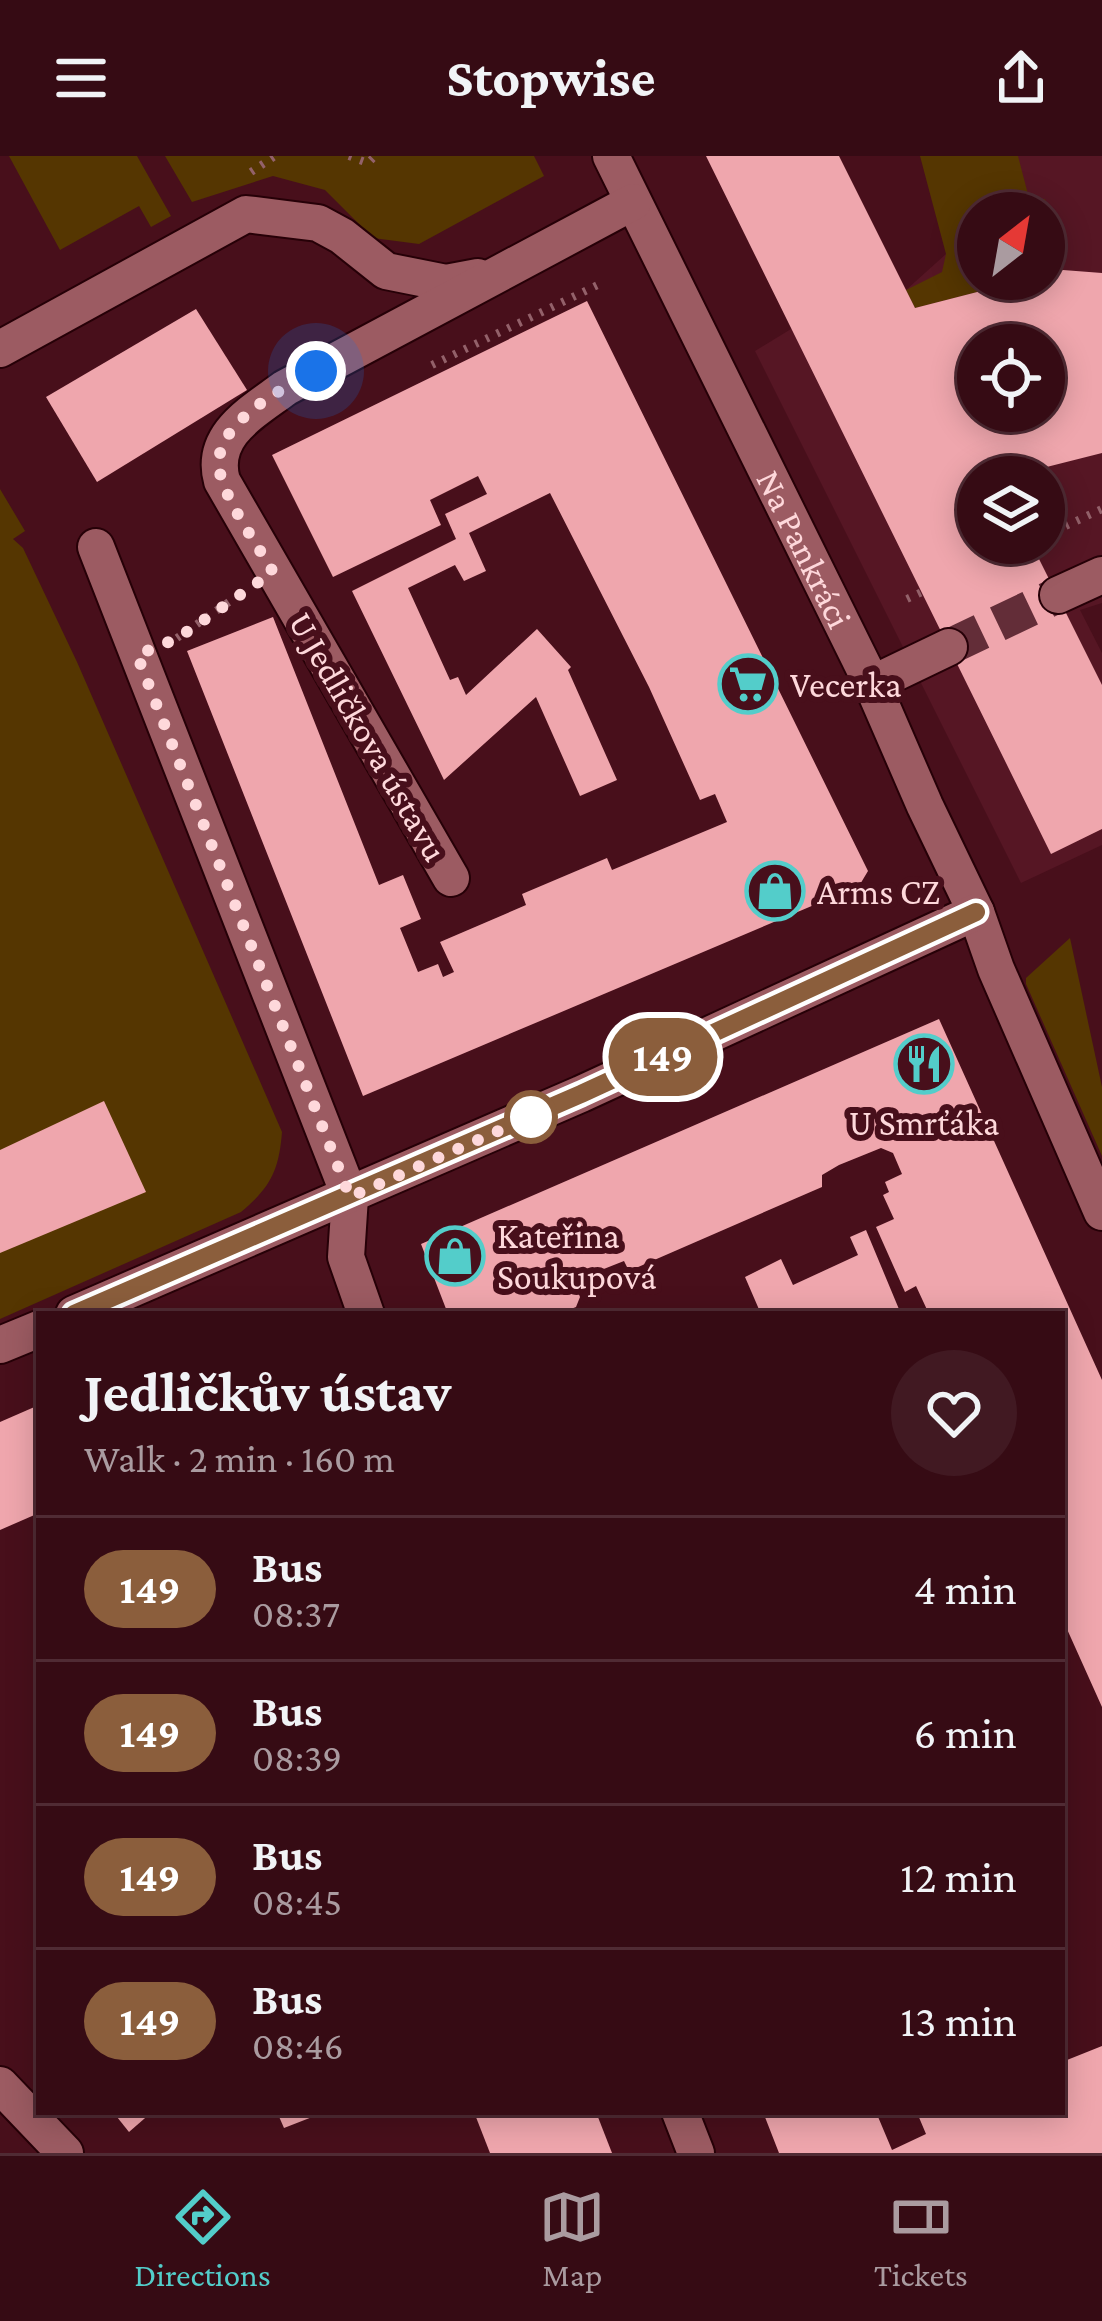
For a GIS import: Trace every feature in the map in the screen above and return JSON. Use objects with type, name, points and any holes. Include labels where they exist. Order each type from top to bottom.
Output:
[{"type":"street","name":"Na Pankráci","points":[[610,156],[872,684],[976,912],[996,969],[1102,1212]]},
{"type":"street","name":"U Jedličkova ústavu","points":[[452,878],[222,481],[218,457],[229,434],[285,388],[633,202]]},
{"type":"street","points":[[0,350],[246,214],[318,223],[386,272],[446,283],[501,273]]},
{"type":"street","points":[[96,547],[350,1197],[346,1257],[365,1311]]},
{"type":"street","points":[[1058,595],[1102,574]]},
{"type":"street","points":[[872,684],[949,647]]},
{"type":"street","points":[[81,1311],[350,1197],[976,912]]},
{"type":"street","points":[[0,1345],[36,1330]]},
{"type":"street","points":[[0,2085],[65,2153]]},
{"type":"street","points":[[681,2115],[696,2153]]},
{"type":"path","points":[[349,156],[368,163],[375,156]]},
{"type":"path","points":[[416,372],[604,282]]},
{"type":"path","points":[[1065,526],[1102,509]]},
{"type":"path","points":[[137,655],[178,638],[273,572]]},
{"type":"path","points":[[907,599],[922,592]]},
{"type":"shaded area","points":[[9,156],[137,156],[171,216],[151,227],[139,206],[60,250]]},
{"type":"shaded area","points":[[165,156],[534,156],[544,176],[419,244],[373,238],[325,190],[273,176],[192,202]]},
{"type":"shaded area","points":[[920,156],[1018,156],[1027,192],[957,192],[957,297],[915,308],[906,290],[942,272],[946,254]]},
{"type":"shaded area","points":[[985,156],[1102,156],[1102,603],[1080,610],[1102,653],[1102,845],[1021,883],[755,351],[791,329],[906,290],[946,254],[957,263],[957,300],[1065,300],[1065,192],[996,192]]},
{"type":"shaded area","points":[[0,489],[25,531],[13,539],[23,548],[77,662],[282,1132],[272,1177],[241,1212],[0,1319]]},
{"type":"shaded area","points":[[1070,938],[1102,1087],[1102,1156],[1026,984],[1026,978]]},
{"type":"building","points":[[706,156],[839,156],[915,308],[957,297],[1065,300],[1065,270],[1102,273],[1102,453],[1065,462],[1065,456],[957,456],[957,564],[1042,564],[1102,685],[1102,829],[1051,854]]},
{"type":"building","points":[[587,301],[868,871],[859,886],[363,1096],[187,651],[273,617],[379,885],[403,875],[421,919],[400,928],[418,972],[438,964],[443,977],[454,972],[440,942],[526,905],[522,894],[607,858],[612,870],[727,822],[715,794],[700,800],[649,687],[550,493],[469,533],[486,571],[464,581],[455,565],[408,588],[450,680],[458,677],[466,695],[537,629],[571,667],[568,670],[617,780],[580,796],[536,697],[444,780],[352,591],[456,539],[445,514],[487,494],[478,476],[430,500],[441,525],[333,577],[272,455]]},
{"type":"building","points":[[196,309],[247,390],[97,482],[46,397]]},
{"type":"building","points":[[939,1019],[1102,1380],[1102,1707],[1065,1625],[1065,1311],[928,1311],[916,1286],[905,1292],[876,1227],[894,1219],[883,1195],[889,1192],[885,1182],[902,1174],[893,1153],[881,1148],[839,1165],[822,1175],[822,1187],[629,1271],[624,1261],[581,1278],[576,1307],[566,1311],[447,1311],[421,1244]]},
{"type":"building","points":[[104,1101],[146,1192],[0,1253],[0,1150]]},
{"type":"building","points":[[866,1230],[900,1311],[760,1311],[745,1277],[781,1259],[793,1285],[858,1255],[850,1237]]},
{"type":"building","points":[[36,1406],[36,1514],[0,1530],[0,1422]]},
{"type":"building","points":[[1102,2046],[1102,2153],[779,2153],[764,2115],[877,2115],[892,2150],[926,2134],[918,2115],[1065,2115],[1065,2061]]},
{"type":"building","points":[[115,2115],[149,2115],[129,2132]]},
{"type":"building","points":[[278,2115],[317,2115],[284,2128]]},
{"type":"building","points":[[475,2115],[597,2115],[612,2153],[490,2153]]},
{"type":"tunnel","points":[[949,647],[1058,595]]},
{"type":"bus line","name":"149","points":[[81,1311],[350,1197],[976,912]]},
{"type":"place","name":"Vecerka","points":[[748,684]]},
{"type":"place","name":"Arms CZ","points":[[775,891]]},
{"type":"place","name":"U Smrťáka","points":[[924,1064]]},
{"type":"place","name":"Kateřina Soukupová","points":[[455,1256]]},
{"type":"route","points":[[316,371],[242,421],[221,445],[218,457],[222,481],[273,572],[178,638],[137,655],[350,1197],[543,1111],[531,1117]]}]
